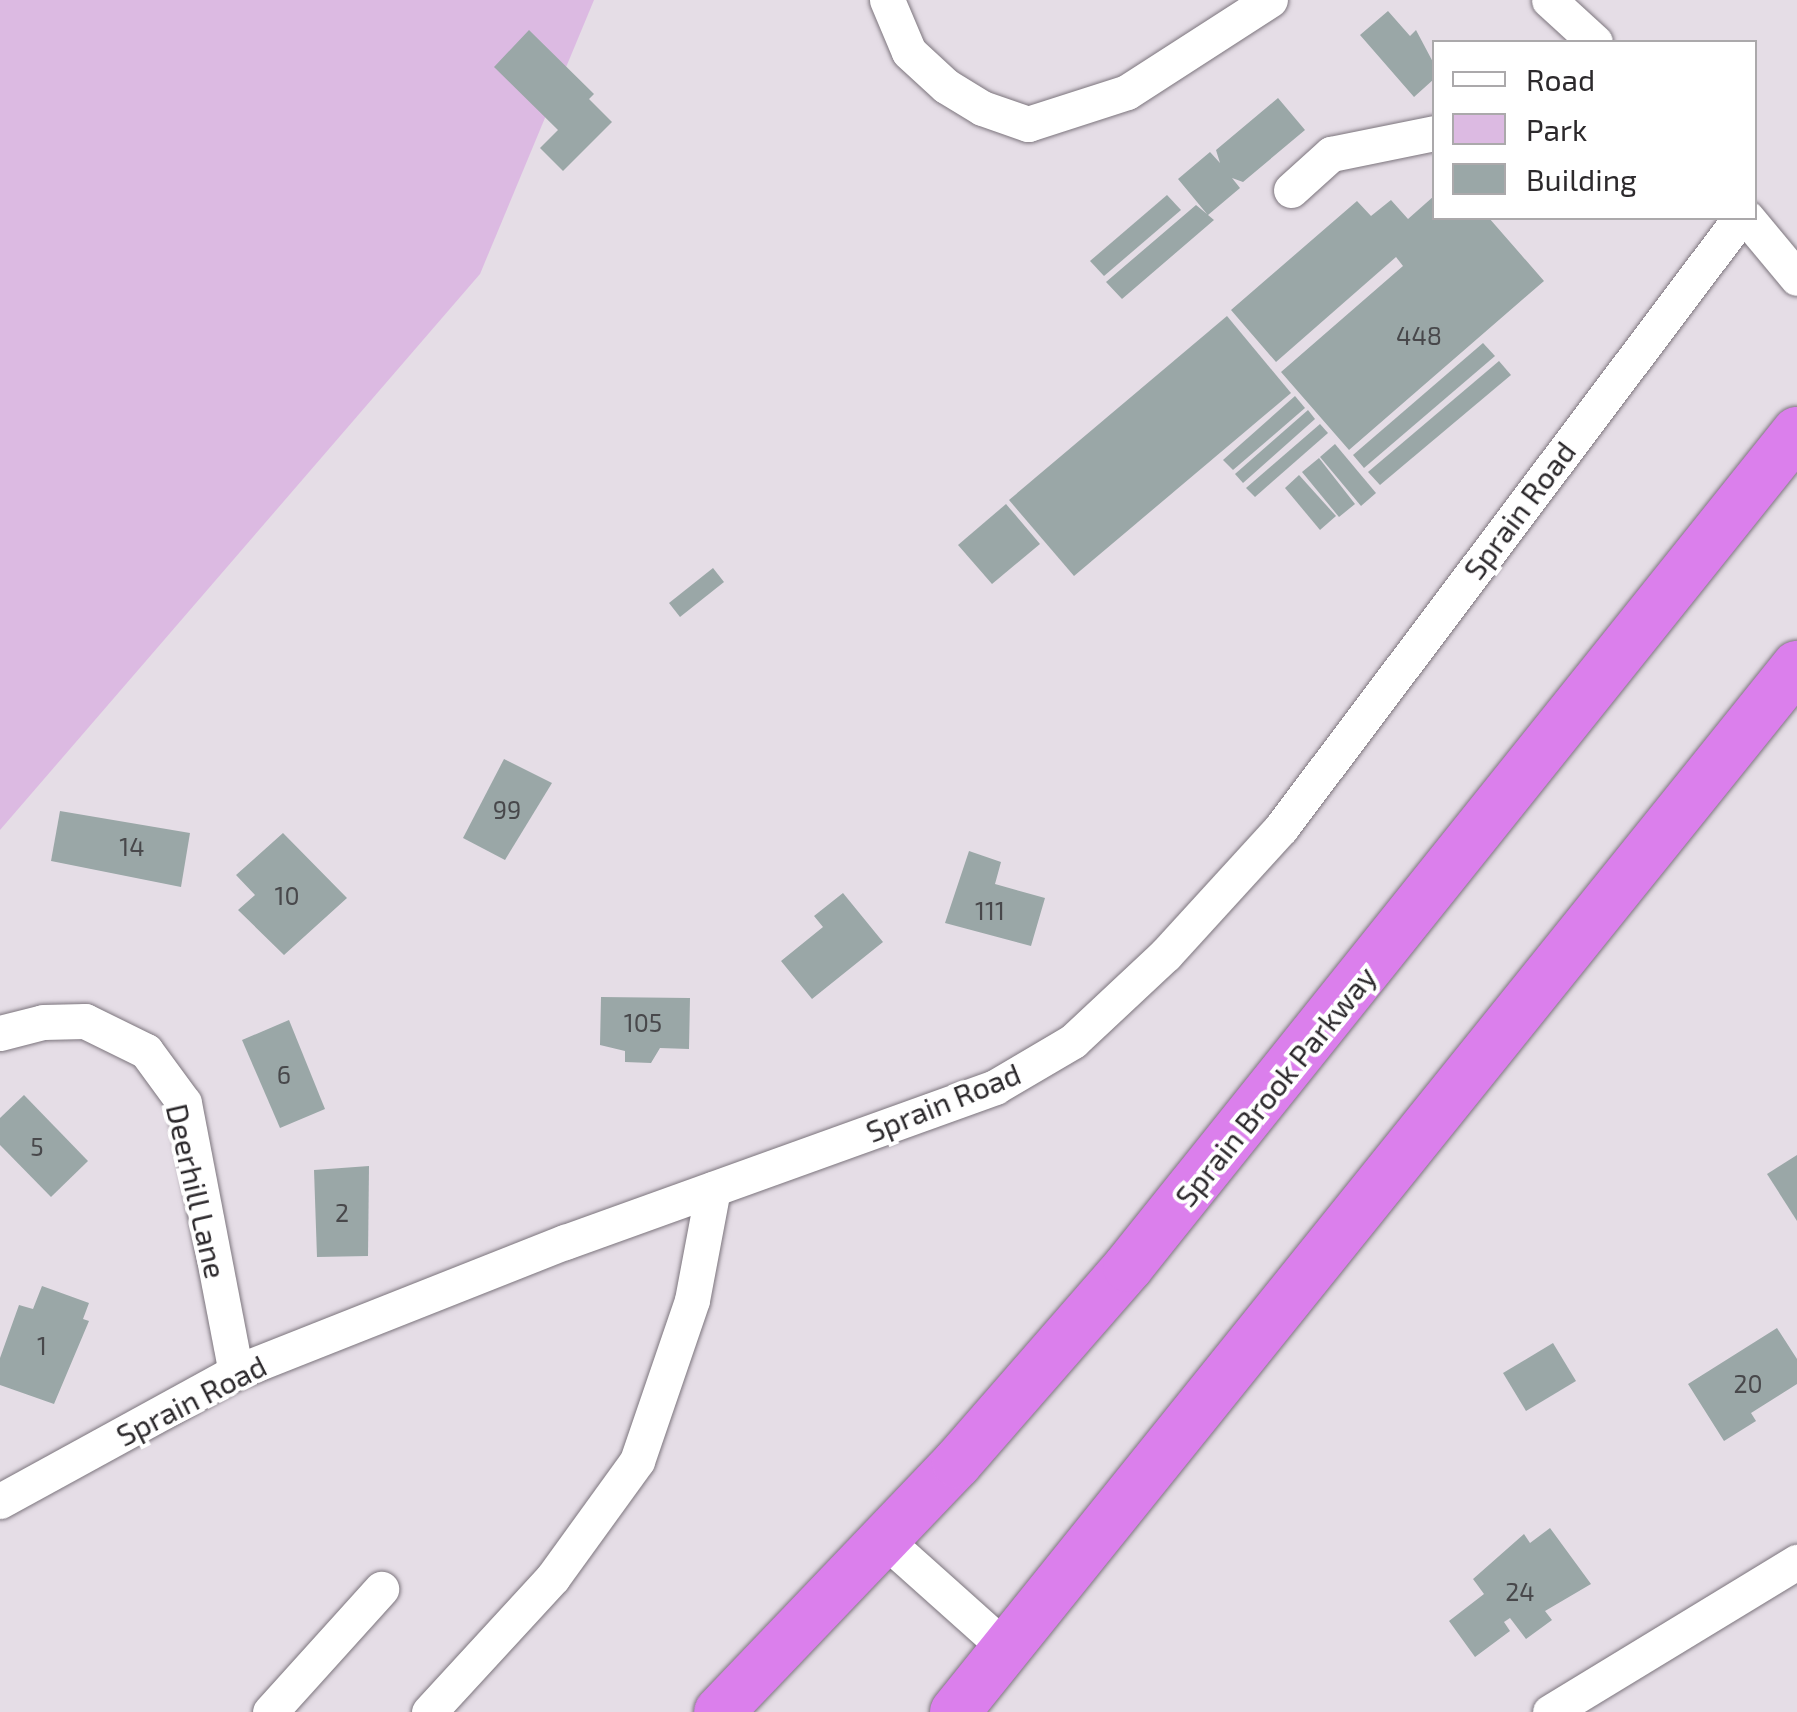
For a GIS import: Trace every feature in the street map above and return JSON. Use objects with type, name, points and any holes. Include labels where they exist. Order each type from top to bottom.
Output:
[{"type":"highway","name":"Sprain Brook Parkway","points":[[718,1712],[886,1541],[1163,1224],[1797,432]]},
{"type":"highway","points":[[955,1712],[1797,666]]},
{"type":"street","points":[[887,0],[909,52],[946,86],[982,108],[1028,124],[1127,92],[1270,0]]},
{"type":"street","points":[[1549,0],[1577,36]]},
{"type":"street","points":[[1291,190],[1331,154],[1432,133]]},
{"type":"street","name":"Sprain Road","points":[[0,1500],[236,1372],[712,1188],[995,1087],[1073,1041],[1166,954],[1280,828],[1741,220]]},
{"type":"street","points":[[1745,220],[1797,278]]},
{"type":"street","name":"Deerhill Lane","points":[[0,1033],[42,1022],[84,1022],[146,1051],[184,1103],[236,1372]]},
{"type":"street","points":[[429,1712],[553,1577],[637,1461],[692,1300],[712,1188]]},
{"type":"street","points":[[886,1541],[1008,1650]]},
{"type":"street","points":[[1550,1712],[1797,1562]]},
{"type":"street","points":[[270,1712],[381,1589]]},
{"type":"green space","points":[[0,0],[594,0],[480,274],[0,830]]},
{"type":"building","points":[[1388,11],[1410,36],[1416,30],[1432,60],[1432,81],[1414,97],[1360,35]]},
{"type":"building","points":[[529,30],[594,94],[589,99],[612,122],[563,171],[540,148],[558,130],[494,67]]},
{"type":"building","points":[[1278,98],[1305,130],[1243,182],[1232,178],[1240,188],[1208,215],[1214,220],[1122,299],[1106,282],[1196,205],[1207,214],[1178,179],[1210,152],[1220,163],[1216,150]]},
{"type":"building","points":[[1167,195],[1181,210],[1104,276],[1090,261]]},
{"type":"building","points":[[1432,198],[1432,220],[1491,220],[1544,281],[1349,450],[1281,372],[1403,266],[1396,257],[1276,362],[1231,310],[1357,201],[1371,216],[1391,200],[1408,219]]},
{"type":"building","points":[[1227,316],[1291,393],[1074,576],[1009,500]]},
{"type":"building","points":[[1483,343],[1495,356],[1364,468],[1353,455]]},
{"type":"building","points":[[1499,361],[1511,375],[1380,485],[1368,472]]},
{"type":"building","points":[[1295,396],[1305,408],[1233,470],[1223,460]]},
{"type":"building","points":[[1308,410],[1315,419],[1243,483],[1235,474]]},
{"type":"building","points":[[1320,424],[1328,433],[1255,497],[1246,488]]},
{"type":"building","points":[[1335,444],[1376,493],[1361,506],[1320,457]]},
{"type":"building","points":[[1319,458],[1355,504],[1339,517],[1302,472]]},
{"type":"building","points":[[1299,475],[1336,516],[1320,530],[1285,488]]},
{"type":"building","points":[[1006,504],[1040,544],[992,584],[958,545]]},
{"type":"building","points":[[713,568],[724,582],[680,617],[669,603]]},
{"type":"building","points":[[504,759],[552,783],[505,860],[463,838]]},
{"type":"building","points":[[60,811],[190,833],[181,887],[51,861]]},
{"type":"building","points":[[283,833],[347,898],[284,955],[238,910],[255,895],[236,875]]},
{"type":"building","points":[[969,851],[1001,862],[995,884],[1045,898],[1031,946],[945,923]]},
{"type":"building","points":[[843,893],[883,942],[812,999],[781,961],[823,927],[814,916]]},
{"type":"building","points":[[601,997],[690,998],[689,1049],[660,1048],[651,1063],[625,1062],[625,1051],[600,1045]]},
{"type":"building","points":[[289,1020],[325,1109],[280,1128],[242,1040]]},
{"type":"building","points":[[24,1095],[88,1161],[51,1197],[0,1145],[0,1118]]},
{"type":"building","points":[[1797,1155],[1797,1221],[1767,1174]]},
{"type":"building","points":[[369,1166],[368,1256],[317,1257],[314,1170]]},
{"type":"building","points":[[42,1286],[89,1303],[83,1319],[89,1321],[54,1404],[0,1385],[0,1358],[19,1305],[33,1309]]},
{"type":"building","points":[[1777,1328],[1797,1359],[1797,1384],[1751,1413],[1756,1421],[1724,1441],[1688,1384]]},
{"type":"building","points":[[1553,1343],[1576,1381],[1526,1411],[1503,1373]]},
{"type":"building","points":[[1550,1528],[1591,1584],[1545,1611],[1552,1620],[1526,1639],[1510,1618],[1504,1622],[1510,1631],[1475,1657],[1449,1621],[1484,1594],[1473,1579],[1524,1534],[1530,1543]]}]
